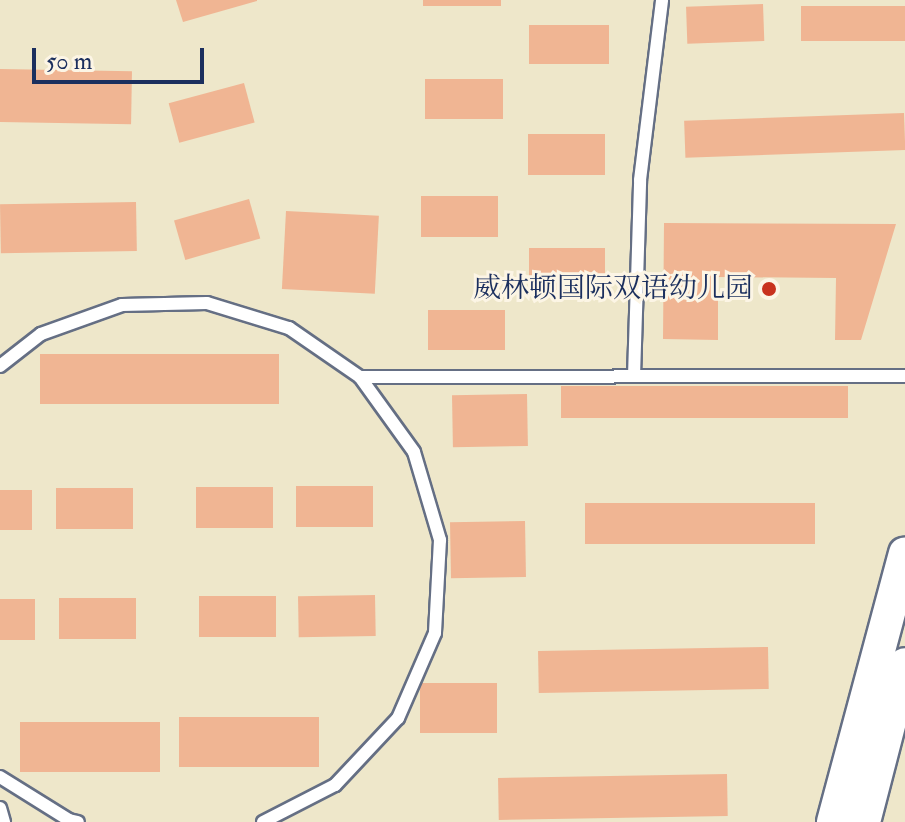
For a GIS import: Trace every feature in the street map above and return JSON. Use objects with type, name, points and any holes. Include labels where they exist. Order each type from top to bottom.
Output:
[{"type":"street","points":[[833,822],[905,554]]},
{"type":"street","points":[[864,822],[905,664]]},
{"type":"lane","points":[[634,376],[640,180],[662,0]]},
{"type":"lane","points":[[0,366],[41,334],[122,305],[207,303],[289,328],[360,377],[414,452],[440,540],[435,633],[398,718],[335,785],[263,822]]},
{"type":"lane","points":[[360,377],[905,376]]},
{"type":"lane","points":[[0,777],[69,820],[78,822]]},
{"type":"lane","points":[[0,808],[4,822]]},
{"type":"building","points":[[176,0],[257,0],[257,1],[183,22]]},
{"type":"building","points":[[423,0],[501,0],[501,6],[423,6]]},
{"type":"building","points":[[763,4],[764,41],[687,44],[686,7]]},
{"type":"building","points":[[801,6],[905,6],[905,41],[801,41]]},
{"type":"building","points":[[529,25],[609,25],[609,64],[529,64]]},
{"type":"building","points":[[0,69],[132,71],[131,124],[0,122]]},
{"type":"building","points":[[425,79],[503,79],[503,119],[425,119]]},
{"type":"building","points":[[244,83],[255,123],[179,143],[169,103]]},
{"type":"building","points":[[904,113],[905,150],[685,158],[684,121]]},
{"type":"building","points":[[528,134],[605,134],[605,175],[528,175]]},
{"type":"building","points":[[421,196],[498,196],[498,237],[421,237]]},
{"type":"building","points":[[249,199],[260,238],[185,260],[174,220]]},
{"type":"building","points":[[136,202],[137,251],[1,253],[0,204]]},
{"type":"building","points":[[286,211],[379,216],[375,294],[282,289]]},
{"type":"building","points":[[664,223],[896,224],[861,340],[835,340],[836,278],[718,277],[718,340],[663,339]]},
{"type":"building","points":[[529,248],[605,248],[605,290],[529,290]]},
{"type":"building","points":[[428,310],[505,310],[505,350],[428,350]]},
{"type":"building","points":[[40,354],[279,354],[279,404],[40,404]]},
{"type":"building","points":[[561,386],[848,386],[848,418],[561,418]]},
{"type":"building","points":[[527,394],[528,446],[453,447],[452,395]]},
{"type":"building","points":[[296,486],[373,486],[373,527],[296,527]]},
{"type":"building","points":[[196,487],[273,487],[273,528],[196,528]]},
{"type":"building","points":[[56,488],[133,488],[133,529],[56,529]]},
{"type":"building","points":[[0,490],[32,490],[32,530],[0,530]]},
{"type":"building","points":[[585,503],[815,503],[815,544],[585,544]]},
{"type":"building","points":[[525,521],[526,577],[451,578],[450,522]]},
{"type":"building","points":[[375,595],[376,636],[299,637],[298,596]]},
{"type":"building","points":[[199,596],[276,596],[276,637],[199,637]]},
{"type":"building","points":[[59,598],[136,598],[136,639],[59,639]]},
{"type":"building","points":[[0,599],[35,599],[35,640],[0,640]]},
{"type":"building","points":[[768,647],[769,689],[539,693],[538,651]]},
{"type":"building","points":[[420,683],[497,683],[497,733],[420,733]]},
{"type":"building","points":[[179,717],[319,717],[319,767],[179,767]]},
{"type":"building","points":[[20,722],[160,722],[160,772],[20,772]]},
{"type":"building","points":[[727,774],[728,816],[499,820],[498,778]]},
{"type":"place","name":"威林顿国际双语幼儿园","points":[[769,289]]}]
